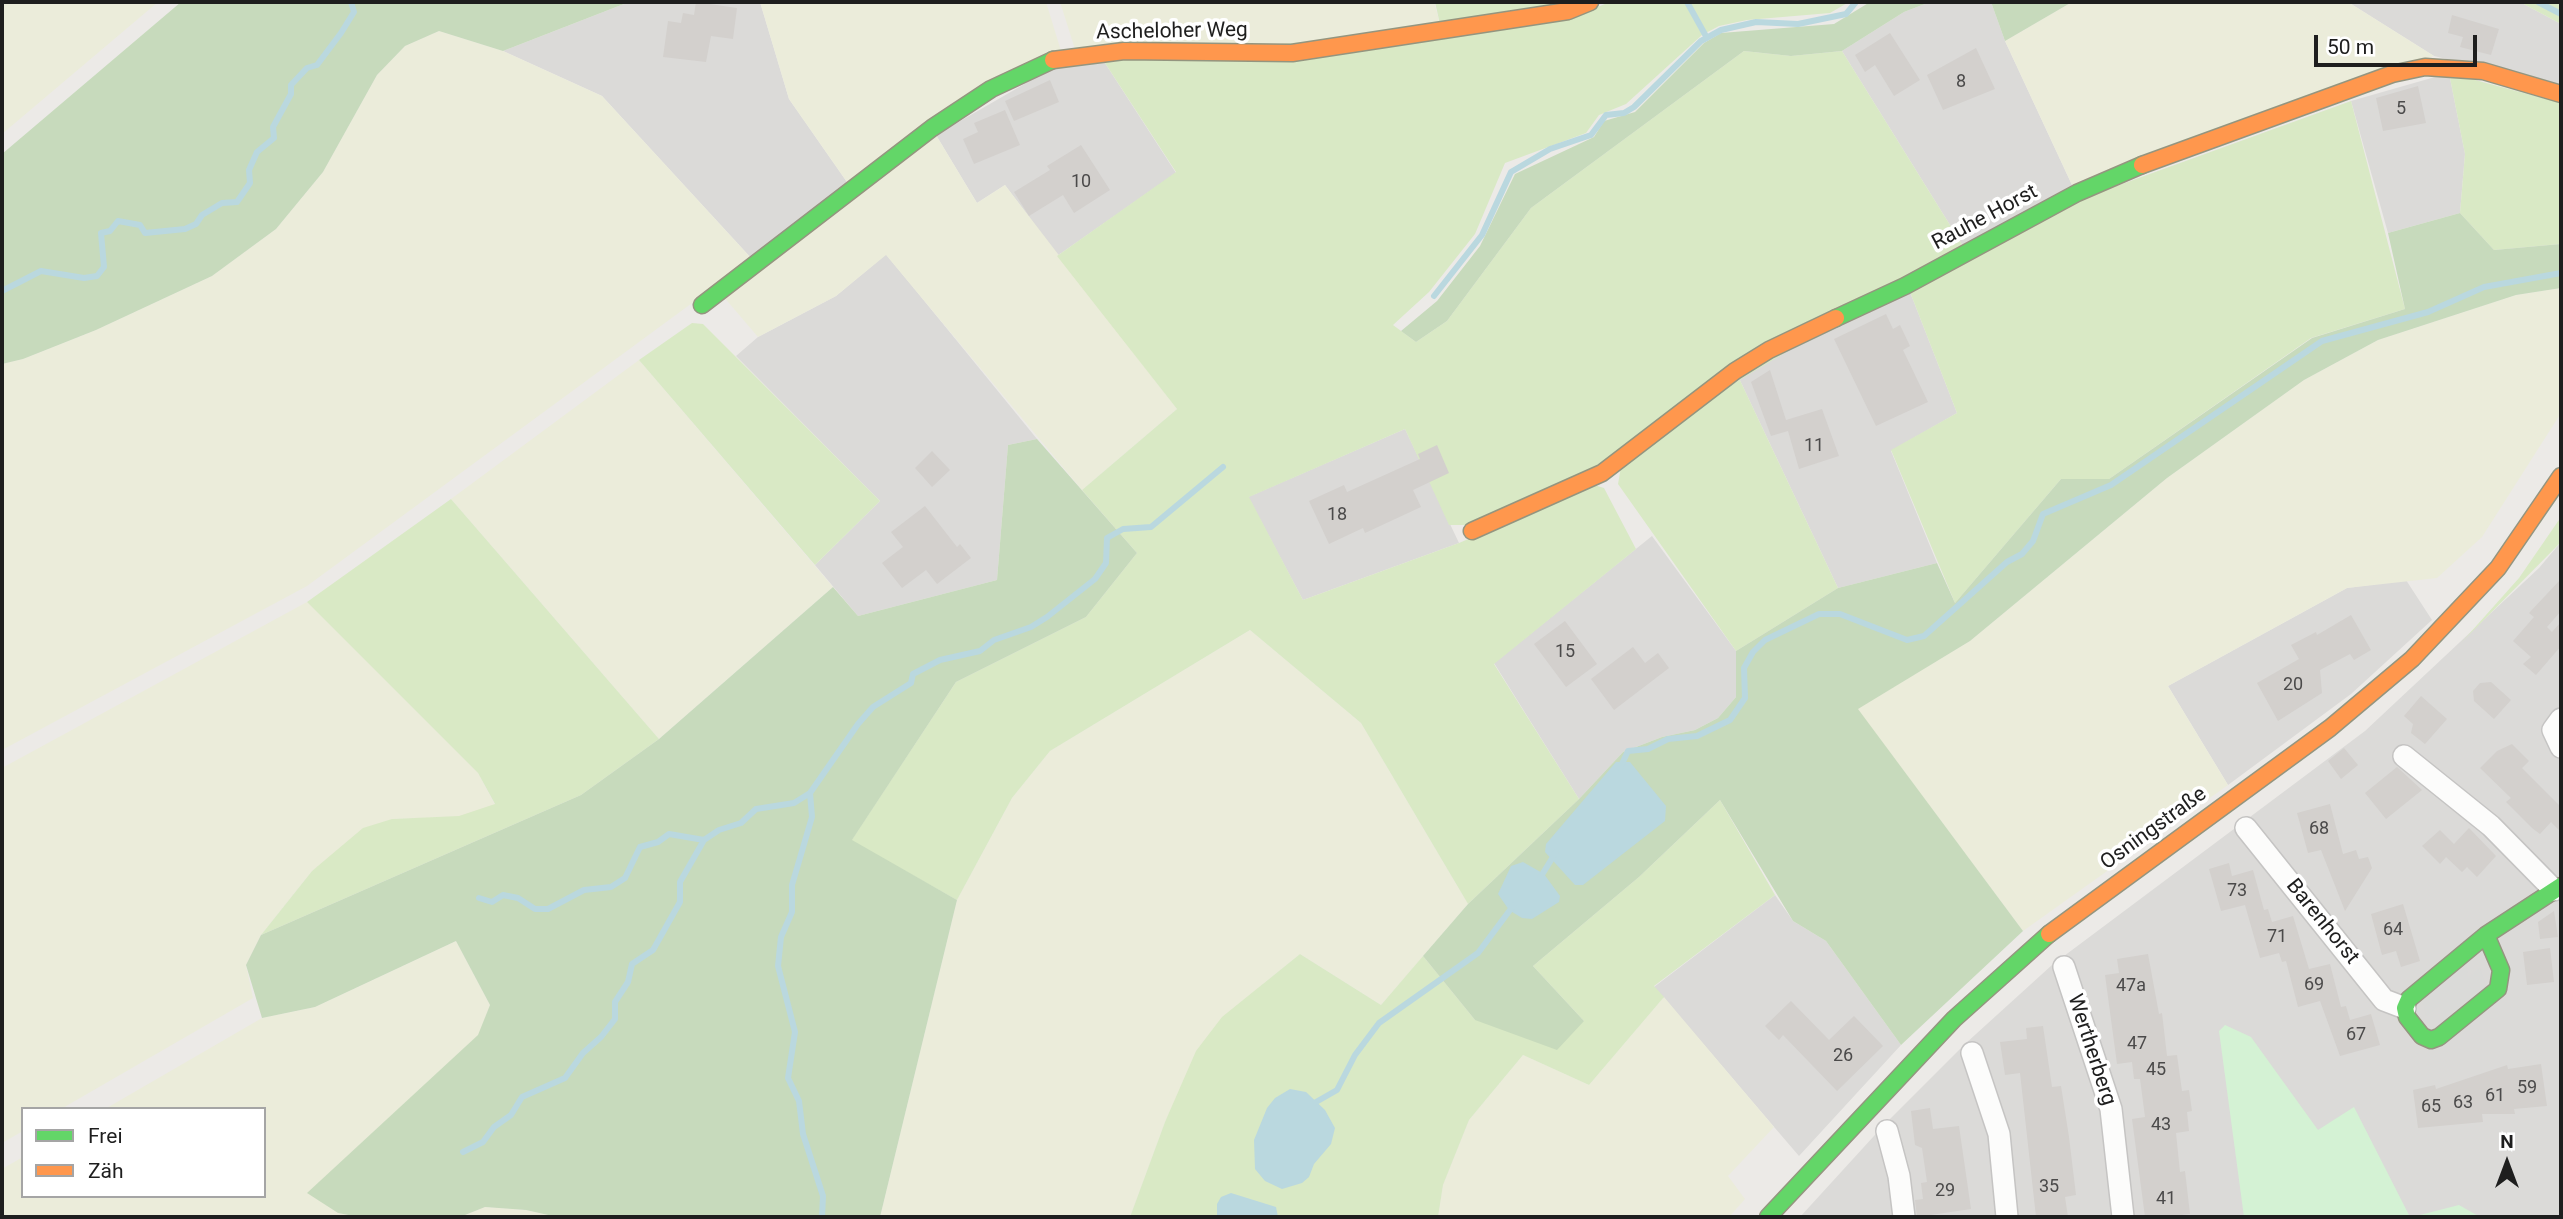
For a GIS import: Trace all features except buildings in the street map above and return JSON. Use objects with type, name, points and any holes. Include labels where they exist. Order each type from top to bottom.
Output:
[{"type":"street","name":"Ascheloher Weg","points":[[702,305],[932,128],[991,89],[1048,61],[1124,51],[1292,53],[1568,11],[1590,2]]},
{"type":"street","name":"Rauhe Horst","points":[[1472,531],[1602,473],[1735,371],[1769,350],[1905,286],[2077,193],[2171,153],[2392,74],[2425,67],[2456,66],[2483,71],[2561,94]]},
{"type":"street","name":"Osningstraße","points":[[1768,1217],[1954,1019],[2047,935],[2330,728],[2412,659],[2498,568],[2561,476]]},
{"type":"street","points":[[2561,719],[2553,730],[2561,747]]},
{"type":"street","points":[[2404,756],[2491,826],[2558,888],[2486,935],[2409,999],[2405,1008]]},
{"type":"street","name":"Barenhorst","points":[[2246,828],[2384,1000],[2405,1008],[2407,1017],[2422,1036],[2431,1040],[2439,1037],[2498,989],[2501,970],[2486,935]]},
{"type":"street","name":"Wertherberg","points":[[2064,967],[2111,1109],[2123,1217]]},
{"type":"street","points":[[1972,1053],[1998,1134],[2007,1217]]},
{"type":"street","points":[[1887,1131],[1899,1176],[1903,1217]]},
{"type":"shaded area","points":[[629,2],[760,2],[789,99],[849,185],[752,259],[602,96],[503,51]]},
{"type":"shaded area","points":[[1930,2],[1991,2],[2005,41],[2072,185],[1963,246],[1842,51],[1904,12]]},
{"type":"shaded area","points":[[2348,2],[2520,2],[2561,24],[2561,86],[2434,56]]},
{"type":"shaded area","points":[[1103,60],[1176,173],[1057,256],[1005,185],[977,203],[936,135],[1054,67]]},
{"type":"shaded area","points":[[2449,73],[2465,154],[2460,213],[2388,233],[2351,101]]},
{"type":"shaded area","points":[[886,254],[1037,439],[1008,445],[997,580],[858,616],[815,565],[880,501],[736,356],[758,337],[836,296]]},
{"type":"shaded area","points":[[1910,292],[1957,413],[1891,451],[1937,563],[1838,588],[1737,374]]},
{"type":"shaded area","points":[[1405,429],[1459,543],[1303,600],[1248,497]]},
{"type":"shaded area","points":[[1652,536],[1736,651],[1736,697],[1718,718],[1695,730],[1662,737],[1623,752],[1579,799],[1494,663]]},
{"type":"shaded area","points":[[2561,542],[2561,1217],[1800,1217],[1884,1125],[1965,1044],[2052,965],[2365,731],[2539,568]]},
{"type":"shaded area","points":[[2406,580],[2432,620],[2351,694],[2228,785],[2168,686],[2347,588]]},
{"type":"shaded area","points":[[1775,895],[1793,921],[1826,941],[1901,1045],[1799,1156],[1654,987]]},
{"type":"shaded area","points":[[2466,962],[2468,978],[2480,968],[2486,987],[2444,1022],[2439,1006],[2426,1016],[2422,996]]},
{"type":"green space","points":[[2,2],[158,2],[2,134]]},
{"type":"green space","points":[[181,2],[629,2],[503,51],[439,31],[405,46],[377,75],[323,172],[276,229],[212,276],[96,330],[23,359],[2,364],[2,154]]},
{"type":"green space","points":[[760,2],[1046,2],[1061,51],[849,185],[789,99]]},
{"type":"green space","points":[[1060,2],[1434,2],[1440,24],[1269,50],[1075,49]]},
{"type":"green space","points":[[1435,2],[1565,2],[1440,24]]},
{"type":"green space","points":[[1610,2],[1849,2],[1830,13],[1747,20],[1719,26],[1702,35],[1626,104],[1599,115],[1586,133],[1505,163],[1475,234],[1429,292],[1393,325],[1416,342],[1447,321],[1531,208],[1744,51],[1791,56],[1842,51],[1963,246],[1576,478],[1467,525],[1449,525],[1405,429],[1249,497],[1303,600],[1459,543],[1594,485],[1604,488],[1636,549],[1494,664],[1579,799],[1468,904],[1361,723],[1250,630],[1050,751],[1012,798],[957,900],[851,841],[956,682],[1086,617],[1137,553],[1082,490],[1177,409],[1057,256],[1176,172],[1103,60],[1570,18]]},
{"type":"green space","points":[[1870,2],[1930,2],[1904,12],[1842,51],[1791,56],[1744,51],[1531,208],[1447,321],[1416,342],[1401,331],[1437,301],[1480,246],[1515,174],[1594,137],[1604,121],[1635,112],[1704,43],[1721,33],[1834,24]]},
{"type":"green space","points":[[1991,2],[2072,2],[2005,41]]},
{"type":"green space","points":[[2072,2],[2348,2],[2434,56],[2072,185],[2005,41]]},
{"type":"green space","points":[[2520,2],[2561,2],[2561,24]]},
{"type":"green space","points":[[439,31],[503,51],[602,96],[752,259],[307,586],[2,750],[2,364],[23,359],[96,330],[212,276],[276,229],[323,172],[377,75],[405,46]]},
{"type":"green space","points":[[2449,73],[2561,103],[2561,244],[2494,250],[2460,213],[2465,154]]},
{"type":"green space","points":[[2351,101],[2405,309],[2311,338],[2109,479],[2061,479],[1955,603],[1891,450],[1957,413],[1910,292],[2078,200]]},
{"type":"green space","points":[[936,135],[977,203],[1005,185],[1177,409],[1082,490],[886,255],[836,296],[758,337],[723,296]]},
{"type":"green space","points":[[2460,213],[2494,250],[2561,244],[2561,288],[2516,295],[2378,340],[2304,380],[2167,478],[1970,641],[1858,709],[2023,931],[1901,1045],[1826,941],[1793,921],[1720,800],[1639,877],[1533,966],[1584,1021],[1557,1050],[1475,1020],[1423,956],[1468,904],[1579,799],[1623,752],[1662,737],[1695,730],[1718,718],[1736,697],[1736,651],[1838,588],[1937,563],[1955,603],[2061,479],[2109,479],[2312,338],[2405,309],[2388,233]]},
{"type":"green space","points":[[2561,288],[2561,413],[2482,537],[2437,578],[2347,588],[2168,686],[2228,785],[2023,931],[1857,709],[1970,641],[2167,478],[2304,380],[2378,340],[2516,295]]},
{"type":"green space","points":[[692,323],[703,324],[880,501],[815,565],[639,360]]},
{"type":"green space","points":[[639,360],[833,587],[659,739],[451,499]]},
{"type":"green space","points":[[1737,374],[1838,588],[1736,651],[1618,484],[1621,467]]},
{"type":"green space","points":[[1037,439],[1137,553],[1086,617],[956,682],[852,840],[957,900],[880,1217],[557,1217],[526,1210],[485,1207],[460,1217],[359,1217],[338,1213],[307,1193],[478,1035],[490,1005],[456,941],[315,1007],[262,1018],[246,965],[261,935],[581,795],[659,739],[833,587],[858,616],[997,580],[1008,445]]},
{"type":"green space","points":[[451,499],[659,739],[581,795],[261,935],[312,871],[363,828],[392,819],[459,816],[495,804],[478,773],[307,602]]},
{"type":"green space","points":[[2561,517],[2561,542],[2461,643],[2519,578]]},
{"type":"green space","points":[[307,602],[478,773],[495,805],[459,817],[392,819],[312,871],[261,935],[246,965],[253,998],[64,1107],[21,1107],[21,1132],[2,1143],[2,768]]},
{"type":"green space","points":[[1250,630],[1361,723],[1468,904],[1381,1005],[1300,954],[1263,984],[1165,1122],[1130,1217],[880,1217],[957,900],[1012,798],[1050,751]]},
{"type":"green space","points":[[1720,800],[1775,895],[1654,986],[1664,997],[1589,1085],[1523,1055],[1469,1120],[1443,1185],[1438,1217],[1130,1217],[1165,1122],[1196,1051],[1222,1017],[1300,954],[1381,1005],[1423,956],[1475,1020],[1584,1021],[1533,966],[1639,877]]},
{"type":"green space","points":[[456,941],[490,1005],[479,1035],[308,1193],[338,1213],[359,1217],[2,1217],[2,1169],[21,1158],[21,1198],[266,1198],[266,1107],[108,1107],[262,1018],[315,1007]]},
{"type":"green space","points":[[1664,997],[1774,1127],[1728,1176],[1745,1199],[1729,1217],[1438,1217],[1443,1185],[1469,1120],[1523,1055],[1589,1085]]},
{"type":"green space","points":[[2225,1025],[2251,1037],[2318,1130],[2354,1107],[2410,1217],[2244,1217],[2219,1031]]},
{"type":"green space","points":[[2459,1205],[2480,1217],[2412,1217]]},
{"type":"green space","points":[[485,1207],[526,1210],[557,1217],[460,1217]]},
{"type":"water","points":[[1616,762],[1630,762],[1666,806],[1665,821],[1583,885],[1575,885],[1545,852],[1546,844]]},
{"type":"water","points":[[1523,862],[1544,874],[1560,896],[1559,902],[1532,919],[1522,918],[1509,910],[1498,894],[1511,866]]},
{"type":"water","points":[[1290,1089],[1306,1092],[1325,1110],[1335,1128],[1331,1144],[1314,1164],[1309,1177],[1302,1183],[1282,1189],[1265,1181],[1255,1169],[1254,1140],[1267,1108],[1275,1098]]},
{"type":"water","points":[[1231,1193],[1276,1207],[1278,1217],[1217,1217],[1217,1204],[1221,1197]]},
{"type":"waterway","points":[[2,291],[41,271],[84,278],[97,276],[104,267],[101,233],[110,231],[118,221],[140,225],[145,233],[185,229],[196,224],[202,215],[222,203],[237,202],[250,183],[249,170],[257,152],[274,138],[273,127],[291,94],[291,85],[307,68],[317,65],[341,33],[354,12],[351,2]]},
{"type":"waterway","points":[[1687,2],[1707,38]]},
{"type":"waterway","points":[[1434,296],[1482,235],[1511,172],[1550,149],[1591,135],[1606,115],[1624,113],[1634,107],[1701,41],[1721,30],[1756,22],[1798,24],[1846,14],[1856,2]]},
{"type":"waterway","points":[[2538,2],[2561,14]]},
{"type":"waterway","points":[[1620,768],[1628,751],[1648,749],[1668,739],[1697,736],[1730,720],[1745,698],[1744,668],[1753,652],[1765,640],[1819,614],[1840,614],[1907,640],[1924,636],[2007,562],[2022,554],[2033,541],[2043,514],[2111,485],[2322,341],[2428,312],[2484,287],[2561,273]]},
{"type":"waterway","points":[[463,1152],[483,1142],[494,1127],[511,1115],[522,1097],[565,1078],[583,1053],[601,1037],[615,1019],[615,1002],[628,982],[632,964],[653,950],[680,902],[680,882],[704,840],[719,830],[741,823],[756,809],[794,803],[810,793],[858,724],[873,707],[911,683],[913,674],[940,660],[980,651],[994,640],[1031,627],[1047,617],[1095,579],[1106,563],[1107,538],[1123,529],[1151,527],[1223,467]]},
{"type":"waterway","points":[[810,793],[812,817],[792,885],[792,912],[781,937],[778,966],[795,1032],[788,1078],[799,1101],[803,1134],[823,1196],[822,1217]]},
{"type":"waterway","points":[[479,898],[492,902],[503,895],[518,898],[535,909],[548,909],[584,890],[611,887],[625,878],[640,847],[658,842],[669,834],[704,840]]},
{"type":"waterway","points":[[1540,878],[1556,852]]},
{"type":"waterway","points":[[1316,1102],[1337,1090],[1355,1055],[1379,1023],[1478,953],[1513,906]]},
{"type":"traffic: fast","points":[[702,305],[932,128],[991,89],[1053,60]]},
{"type":"traffic: fast","points":[[1836,318],[1905,286],[2077,193],[2142,165]]},
{"type":"traffic: fast","points":[[2486,935],[2501,970],[2498,989],[2439,1037],[2431,1040],[2422,1036],[2407,1017],[2405,1008],[2409,999],[2486,935],[2561,886]]},
{"type":"traffic: fast","points":[[1768,1217],[1954,1019],[2049,934]]},
{"type":"traffic: slow","points":[[1053,60],[1124,51],[1292,53],[1568,11],[1590,2]]},
{"type":"traffic: slow","points":[[2142,165],[2392,74],[2425,67],[2483,71],[2561,94]]},
{"type":"traffic: slow","points":[[1472,531],[1602,473],[1735,371],[1769,350],[1836,318]]},
{"type":"traffic: slow","points":[[2049,934],[2330,728],[2412,659],[2498,568],[2561,476]]}]
